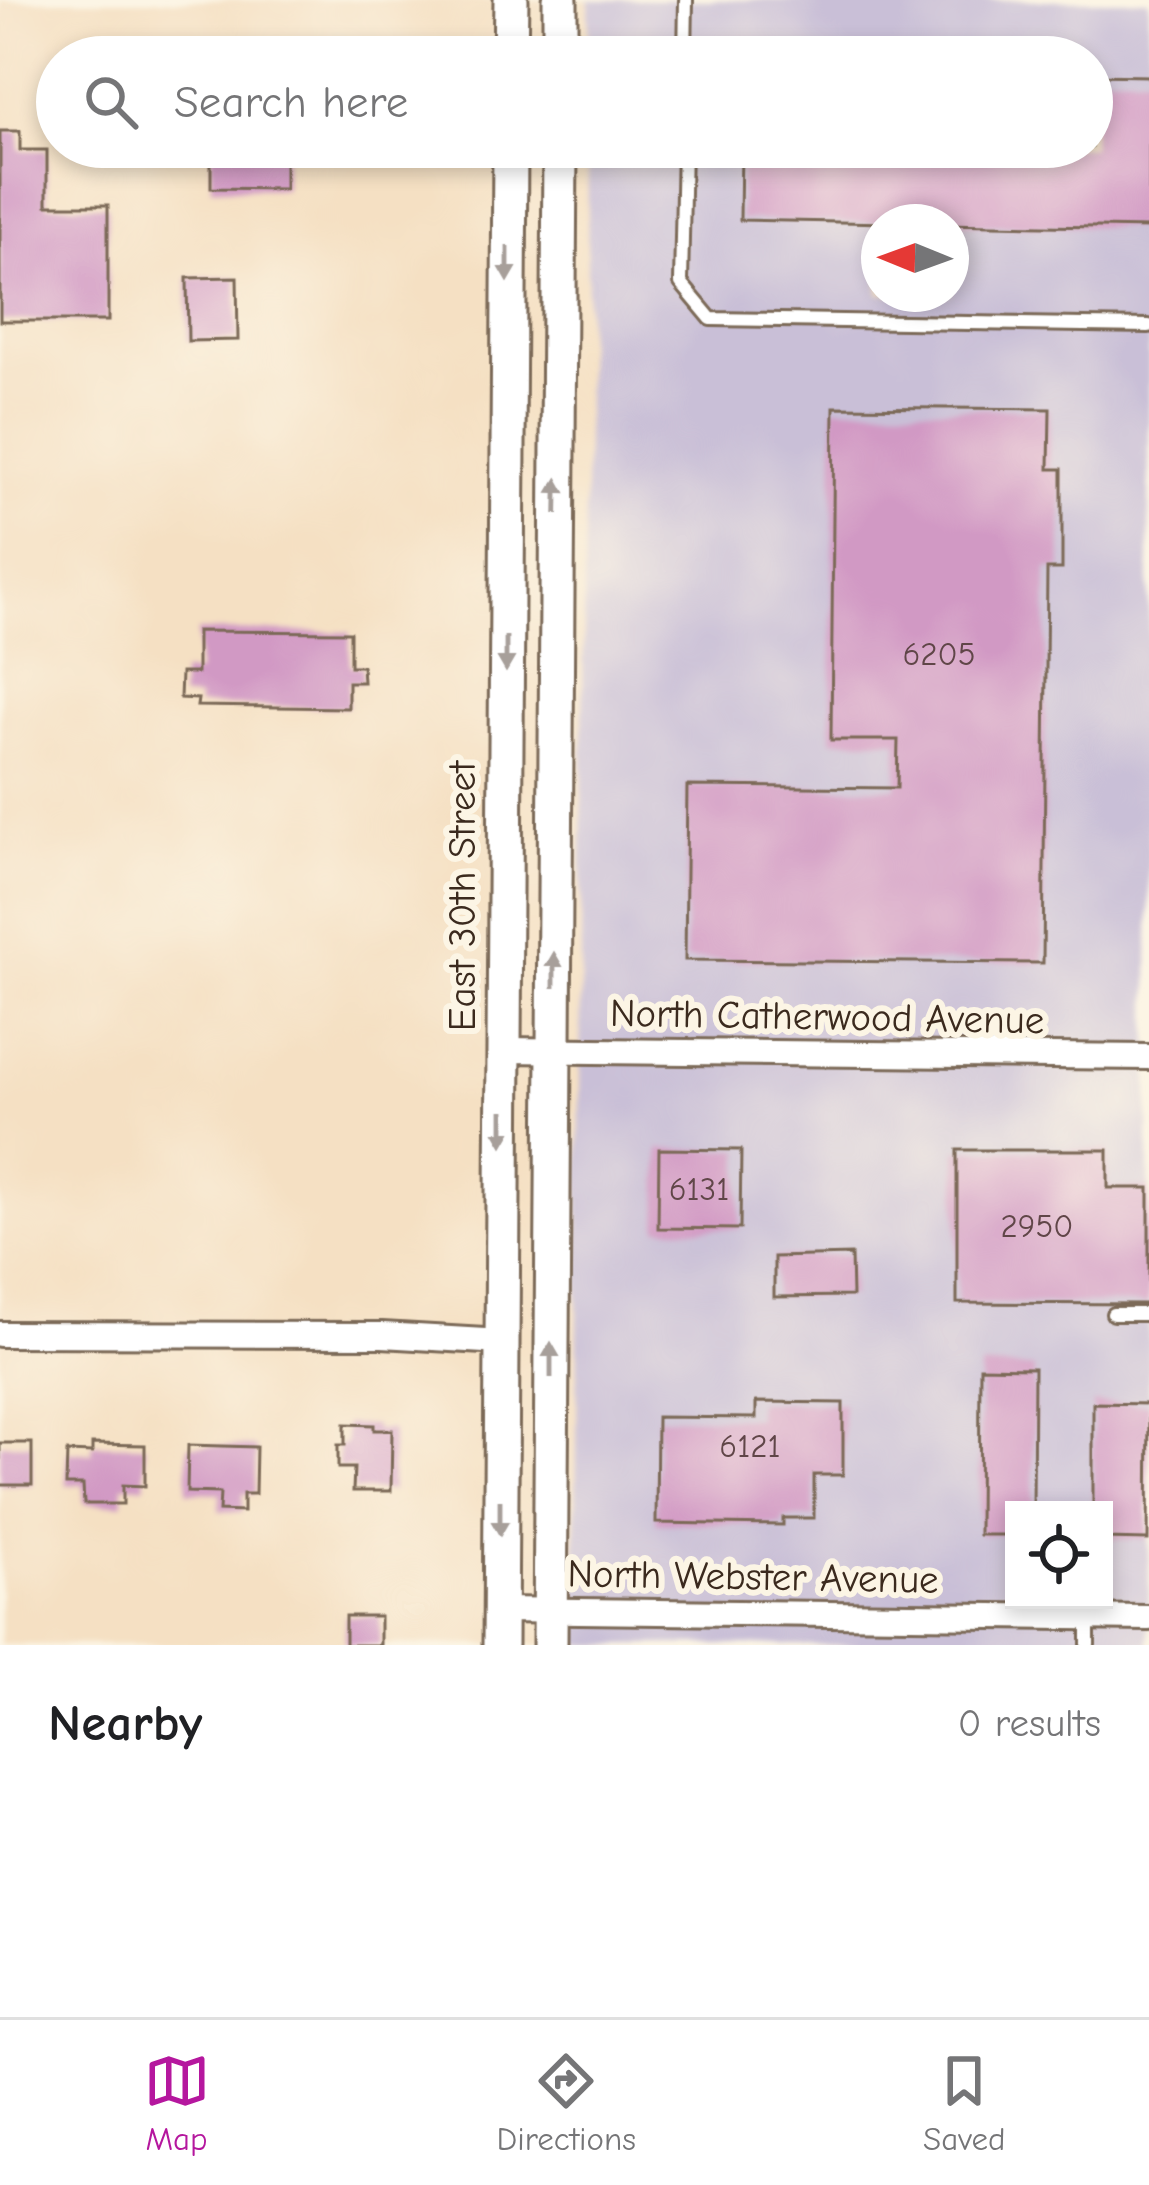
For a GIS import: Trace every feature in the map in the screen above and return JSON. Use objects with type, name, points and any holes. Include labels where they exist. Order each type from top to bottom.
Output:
[{"type":"main road","points":[[511,0],[511,36]]},
{"type":"main road","points":[[560,0],[560,36]]},
{"type":"main road","name":"East 30th Street","points":[[500,1645],[509,168]]},
{"type":"main road","points":[[550,1645],[560,168]]},
{"type":"street","name":"North Catherwood Avenue","points":[[503,1050],[1149,1057]]},
{"type":"street","points":[[0,1334],[382,1335],[502,1342]]},
{"type":"street","name":"North Webster Avenue","points":[[500,1610],[1149,1618]]},
{"type":"lane","points":[[685,36],[686,0]]},
{"type":"lane","points":[[684,168],[682,283],[711,319],[1149,326]]},
{"type":"lane","points":[[1113,1314],[1149,1315]]},
{"type":"lane","points":[[1088,1618],[1088,1645]]},
{"type":"shaded area","points":[[589,0],[1149,0],[1149,1645],[575,1645],[588,168],[1113,168],[1113,36],[589,36]]},
{"type":"building","points":[[1113,75],[1149,76],[1149,228],[969,224],[969,204],[861,204],[861,222],[740,220],[741,168],[1113,168]]},
{"type":"building","points":[[0,131],[20,131],[20,150],[36,150],[36,168],[47,168],[47,205],[108,205],[108,321],[0,321]]},
{"type":"building","points":[[211,168],[285,168],[285,189],[211,188]]},
{"type":"building","points":[[237,277],[238,340],[188,341],[187,278]]},
{"type":"building","points":[[834,407],[1050,409],[1049,469],[1062,469],[1062,569],[1047,569],[1043,963],[685,960],[687,786],[897,788],[898,740],[831,740]]},
{"type":"building","points":[[197,631],[350,632],[350,666],[362,666],[363,682],[348,682],[348,708],[197,706],[198,699],[180,698],[181,673],[197,673]]},
{"type":"building","points":[[659,1149],[741,1150],[740,1229],[658,1228]]},
{"type":"building","points":[[957,1150],[1108,1150],[1108,1188],[1149,1188],[1149,1304],[957,1303]]},
{"type":"building","points":[[851,1255],[852,1296],[774,1297],[774,1257]]},
{"type":"building","points":[[980,1367],[1034,1368],[1033,1501],[1005,1501],[1005,1535],[979,1535]]},
{"type":"building","points":[[756,1402],[843,1403],[843,1475],[814,1475],[814,1518],[783,1518],[783,1525],[656,1523],[657,1417],[756,1418]]},
{"type":"building","points":[[1093,1403],[1149,1404],[1148,1540],[1113,1539],[1113,1501],[1093,1501]]},
{"type":"building","points":[[345,1424],[392,1430],[391,1491],[353,1491],[354,1468],[338,1468],[338,1445],[345,1445]]},
{"type":"building","points":[[0,1443],[32,1443],[32,1485],[0,1485]]},
{"type":"building","points":[[92,1444],[145,1445],[145,1486],[123,1485],[123,1504],[84,1504],[83,1485],[66,1485],[67,1452],[92,1453]]},
{"type":"building","points":[[188,1445],[256,1447],[255,1494],[243,1494],[243,1512],[219,1511],[220,1493],[187,1492]]},
{"type":"building","points":[[345,1616],[380,1616],[380,1645],[345,1645]]}]
